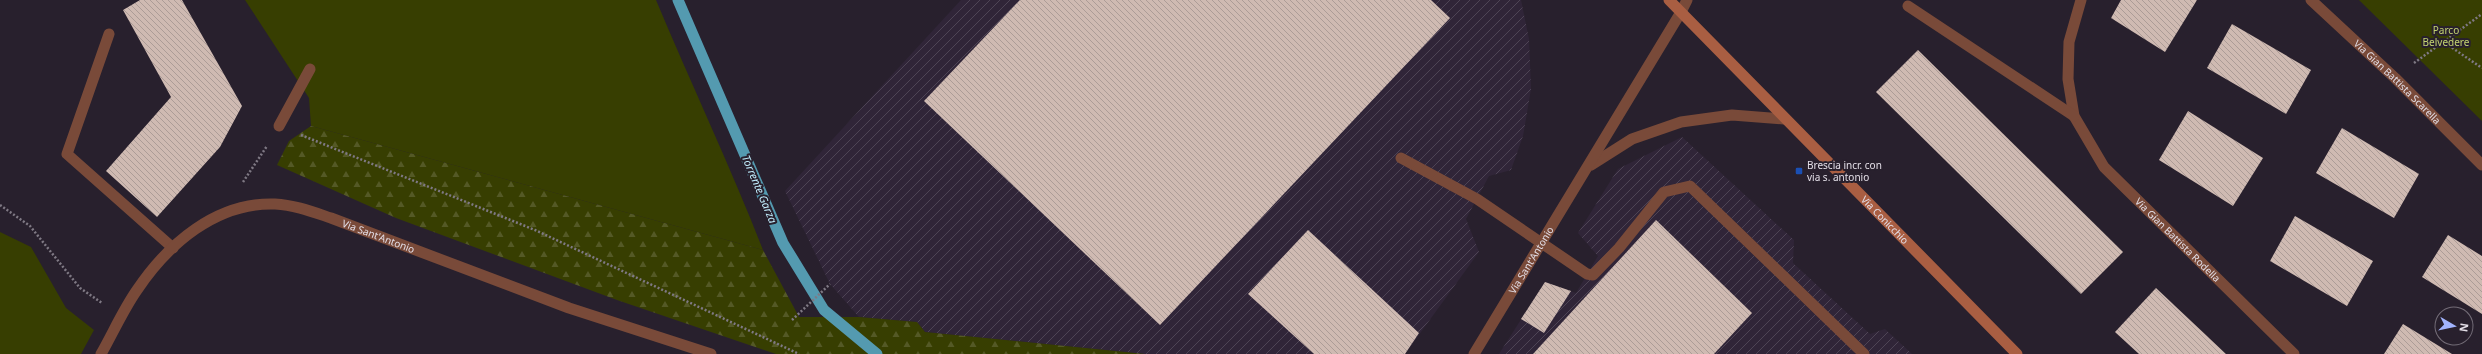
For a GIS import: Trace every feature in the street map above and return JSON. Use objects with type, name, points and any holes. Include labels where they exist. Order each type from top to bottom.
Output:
[{"type":"main road","name":"Via Conicchio","points":[[1669,0],[1784,119],[2017,354]]},
{"type":"street","name":"Via Sant'Antonio","points":[[1474,354],[1687,0]]},
{"type":"street","name":"Via Gian Battista Rodella","points":[[2081,0],[2069,42],[2068,79],[2074,116],[2104,167],[2294,354]]},
{"type":"street","name":"Via Gian Battista Scarella","points":[[2312,0],[2396,78],[2482,165]]},
{"type":"street","name":"Via Gian Battista Rodella","points":[[1908,6],[2074,116]]},
{"type":"street","points":[[109,34],[67,154],[173,248]]},
{"type":"street","points":[[279,126],[310,69]]},
{"type":"street","name":"Via Sant'Antonio","points":[[1588,166],[1632,139],[1681,122],[1732,115],[1784,119]]},
{"type":"street","points":[[1402,158],[1477,199],[1587,274],[1593,275],[1619,248],[1664,192],[1690,186],[1864,354]]},
{"type":"street","name":"Via Sant'Antonio","points":[[101,354],[136,290],[190,231],[209,219],[257,205],[297,207],[331,218],[569,308],[710,354]]},
{"type":"path","points":[[2419,59],[2442,41],[2482,14]]},
{"type":"path","points":[[2442,41],[2482,68]]},
{"type":"path","points":[[223,214],[279,126],[535,230],[799,354]]},
{"type":"path","points":[[0,205],[30,226],[80,288],[123,316]]},
{"type":"path","points":[[792,320],[830,284]]},
{"type":"shaded area","points":[[961,0],[1521,0],[1529,39],[1531,89],[1523,136],[1511,170],[1489,176],[1466,219],[1479,252],[1405,354],[1145,354],[925,332],[917,322],[859,317],[830,284],[785,191]]},
{"type":"shaded area","points":[[1682,137],[1794,240],[1793,263],[1870,334],[1885,329],[1912,354],[1499,354],[1545,282],[1576,293],[1598,256],[1578,233],[1618,169]]},
{"type":"green space","points":[[245,0],[656,0],[763,250],[311,126],[309,98]]},
{"type":"green space","name":"Parco Belvedere","points":[[2359,0],[2482,0],[2482,121]]},
{"type":"green space","points":[[311,126],[763,250],[799,317],[859,317],[917,322],[925,332],[1145,354],[776,354],[617,300],[396,218],[277,165],[289,141]]},
{"type":"green space","points":[[0,232],[31,247],[66,308],[94,330],[81,354],[0,354]]},
{"type":"building","points":[[140,0],[182,0],[242,106],[220,147],[157,217],[106,171],[171,97],[123,10]]},
{"type":"building","points":[[1020,0],[1431,0],[1450,18],[1160,325],[924,101]]},
{"type":"building","points":[[2121,0],[2197,0],[2165,52],[2111,18]]},
{"type":"building","points":[[2232,24],[2311,70],[2286,114],[2207,68]]},
{"type":"building","points":[[1918,50],[2123,252],[2081,294],[1876,92]]},
{"type":"building","points":[[2188,111],[2263,158],[2233,206],[2159,160]]},
{"type":"building","points":[[2342,128],[2419,174],[2394,218],[2316,173]]},
{"type":"building","points":[[2295,216],[2373,261],[2347,306],[2270,261]]},
{"type":"building","points":[[1656,220],[1752,313],[1714,354],[1533,354]]},
{"type":"building","points":[[1308,230],[1419,333],[1405,354],[1314,354],[1248,294]]},
{"type":"building","points":[[2448,235],[2482,256],[2482,314],[2474,309],[2474,306],[2469,306],[2422,277]]},
{"type":"building","points":[[1545,282],[1571,291],[1544,333],[1521,319]]},
{"type":"building","points":[[2156,288],[2226,354],[2139,354],[2115,332]]},
{"type":"building","points":[[2403,324],[2434,343],[2434,346],[2439,346],[2452,354],[2384,354]]},
{"type":"waterway","name":"Torrente Garza","points":[[678,0],[783,243],[824,310],[877,354]]},
{"type":"place","name":"Brescia incr. con via s. antonio","points":[[1799,171]]}]
